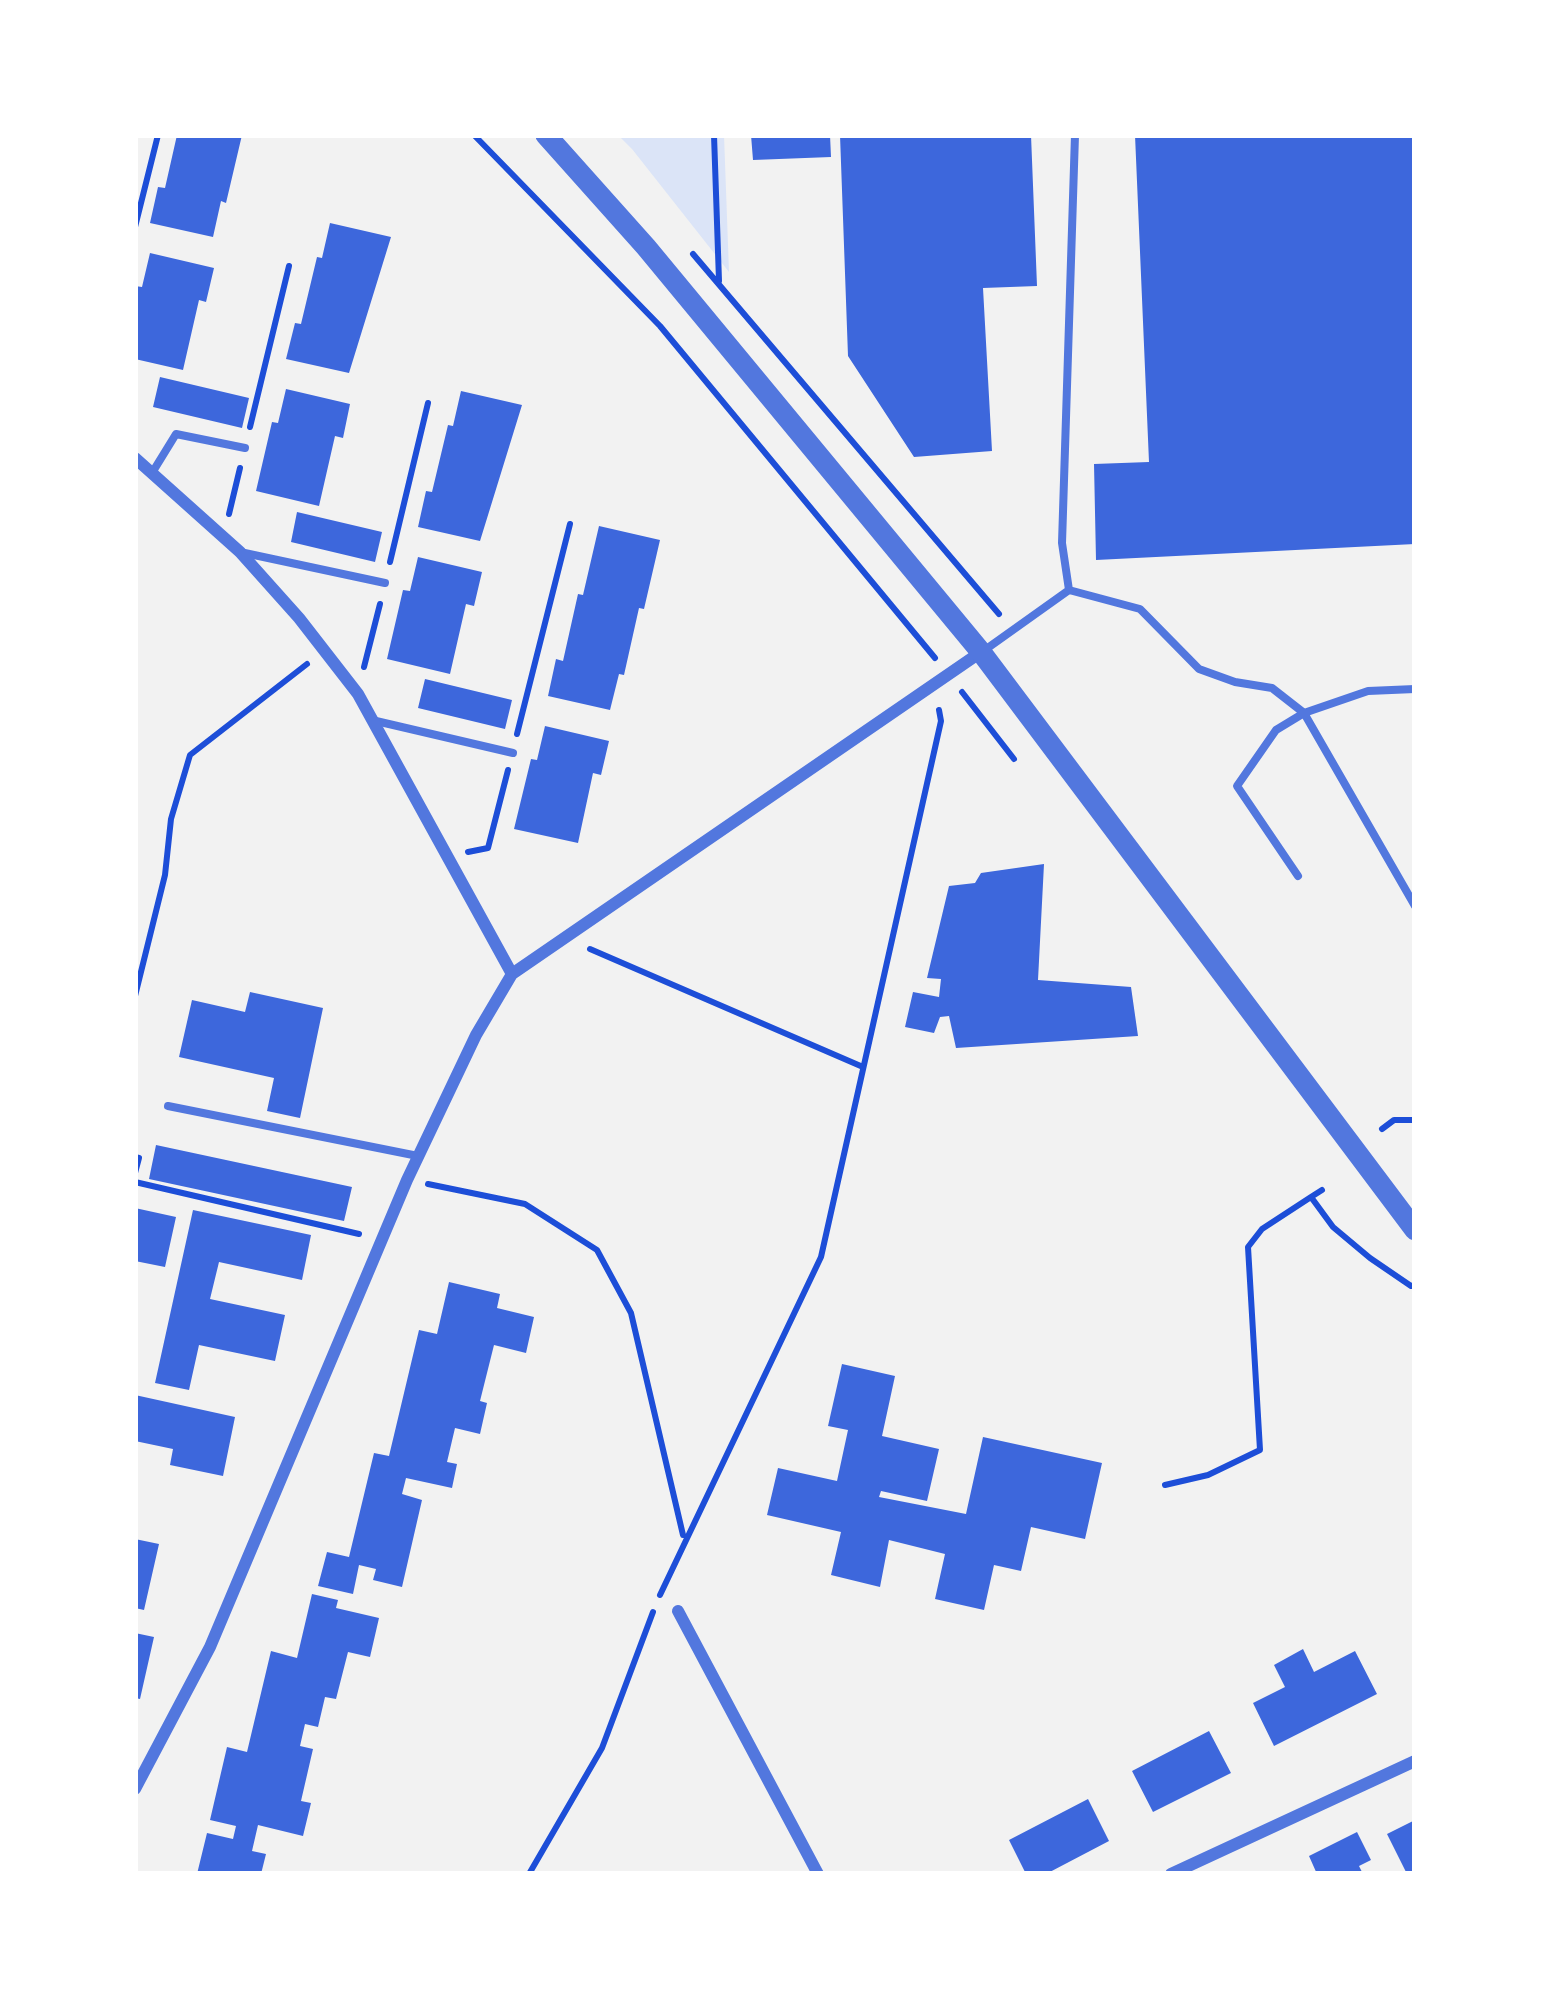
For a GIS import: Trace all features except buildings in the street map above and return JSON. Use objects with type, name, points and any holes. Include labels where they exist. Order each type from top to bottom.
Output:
[{"type":"street","points":[[546,135],[722,338],[981,652],[1415,1230]]},
{"type":"street","points":[[135,458],[224,535],[358,694],[512,974]]},
{"type":"street","points":[[135,1789],[210,1647],[418,1156],[476,1035],[512,974],[981,652]]},
{"type":"street","points":[[679,1611],[818,1874]]},
{"type":"street","points":[[1171,1874],[1415,1761]]},
{"type":"lane","points":[[1070,590],[1062,543],[1075,135]]},
{"type":"lane","points":[[152,473],[176,434],[245,448]]},
{"type":"lane","points":[[240,552],[385,583]]},
{"type":"lane","points":[[981,652],[1070,590]]},
{"type":"lane","points":[[1070,590],[1140,609],[1199,669],[1234,682],[1272,688],[1304,713],[1415,906]]},
{"type":"lane","points":[[1298,876],[1237,786],[1276,730],[1304,713],[1368,691],[1415,689]]},
{"type":"lane","points":[[376,721],[513,753]]},
{"type":"lane","points":[[168,1106],[418,1156]]},
{"type":"path","points":[[135,227],[158,135]]},
{"type":"path","points":[[474,135],[660,326],[1014,759]]},
{"type":"path","points":[[714,135],[722,338]]},
{"type":"path","points":[[687,248],[1013,630]]},
{"type":"path","points":[[224,535],[289,266]]},
{"type":"path","points":[[358,694],[428,403]]},
{"type":"path","points":[[447,857],[488,848],[571,524]]},
{"type":"path","points":[[135,996],[165,875],[171,819],[190,755],[324,650]]},
{"type":"path","points":[[529,1874],[602,1748],[684,1538],[820,1257],[941,721],[934,685]]},
{"type":"path","points":[[565,938],[863,1066]]},
{"type":"path","points":[[1382,1129],[1394,1120],[1415,1120]]},
{"type":"path","points":[[135,1157],[139,1158],[135,1177],[381,1239]]},
{"type":"path","points":[[407,1180],[525,1204],[597,1250],[631,1313],[684,1538]]},
{"type":"path","points":[[1165,1485],[1208,1475],[1260,1450],[1248,1247],[1262,1228],[1322,1190]]},
{"type":"path","points":[[1311,1197],[1334,1227],[1415,1285]]},
{"type":"shaded area","points":[[618,135],[724,135],[729,272],[632,149]]}]
